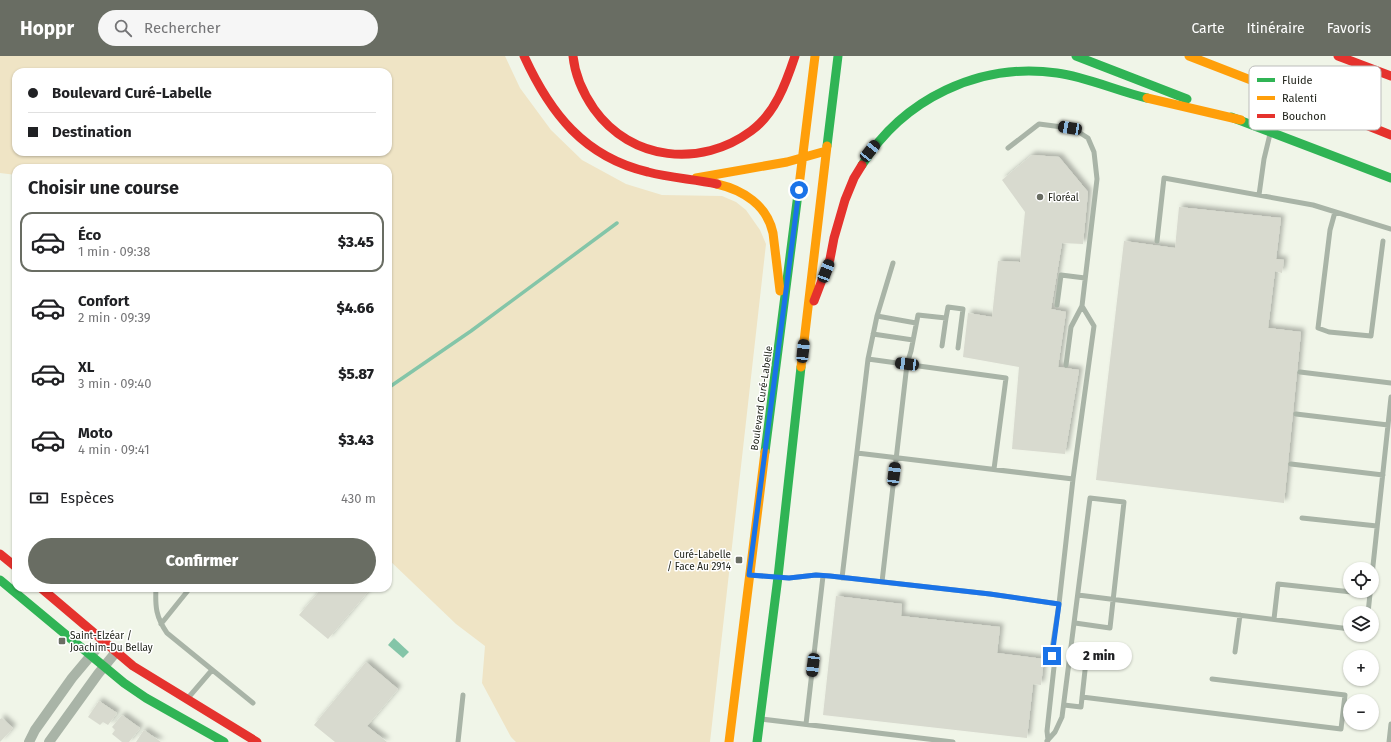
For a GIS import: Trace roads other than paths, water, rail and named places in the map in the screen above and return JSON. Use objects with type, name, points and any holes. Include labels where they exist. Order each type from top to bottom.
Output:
[{"type":"main road","points":[[524,56],[536,83],[562,122],[586,143],[602,154],[629,167],[662,176],[690,179],[740,191],[758,203],[767,214],[772,227],[783,316]]},
{"type":"main road","points":[[573,56],[578,78],[585,95],[594,110],[611,130],[641,148],[664,154],[683,156],[716,150],[730,144],[752,130],[774,104],[786,81],[796,56]]},
{"type":"main road","name":"Boulevard Curé-Labelle","points":[[729,742],[815,56]]},
{"type":"main road","points":[[759,742],[760,718],[778,578],[806,320],[838,56]]},
{"type":"main road","points":[[1076,56],[1249,123]]},
{"type":"main road","points":[[1190,56],[1249,79]]},
{"type":"main road","points":[[1338,56],[1364,66]]},
{"type":"main road","points":[[806,320],[830,258],[844,201],[864,160],[884,134],[900,118],[919,104],[943,90],[970,79],[997,72],[1018,70],[1049,72],[1084,79],[1124,92],[1241,120]]},
{"type":"main road","points":[[1381,72],[1391,76]]},
{"type":"main road","points":[[1266,130],[1391,178]]},
{"type":"main road","points":[[1378,130],[1391,135]]},
{"type":"main road","points":[[690,179],[787,162],[826,151]]},
{"type":"main road","points":[[0,554],[12,564]]},
{"type":"main road","points":[[0,580],[12,590]]},
{"type":"main road","points":[[14,592],[124,683],[146,698],[224,742]]},
{"type":"main road","points":[[46,592],[133,666],[257,742]]},
{"type":"street","points":[[29,742],[44,717],[90,655],[103,641]]},
{"type":"street","points":[[49,742],[103,666],[116,652]]},
{"type":"lane","points":[[1008,148],[1039,124],[1070,128],[1084,134],[1091,143],[1094,152],[1097,180],[1082,306],[1071,327],[1066,365]]},
{"type":"lane","points":[[1259,195],[1264,159],[1271,132]]},
{"type":"lane","points":[[1157,241],[1164,178],[1313,205],[1391,229]]},
{"type":"lane","points":[[1335,212],[1330,230],[1318,328],[1329,332],[1371,336],[1383,241]]},
{"type":"lane","points":[[842,578],[868,359],[876,316],[893,263]]},
{"type":"lane","points":[[1057,304],[1061,275],[1085,278]]},
{"type":"lane","points":[[1047,741],[1054,667],[1052,656],[1073,479],[1094,326],[1082,306]]},
{"type":"lane","points":[[942,346],[948,307],[963,309],[958,348]]},
{"type":"lane","points":[[882,582],[907,364],[916,323],[918,315],[946,318]]},
{"type":"lane","points":[[876,316],[916,323]]},
{"type":"lane","points":[[873,334],[913,340]]},
{"type":"lane","points":[[868,359],[1006,378],[994,469]]},
{"type":"lane","points":[[1300,372],[1391,383]]},
{"type":"lane","points":[[1373,562],[1391,397]]},
{"type":"lane","points":[[1296,414],[1388,425]]},
{"type":"lane","points":[[857,453],[1073,479]]},
{"type":"lane","points":[[1291,464],[1383,475]]},
{"type":"lane","points":[[1047,741],[1059,725],[1062,717],[1090,498],[1124,502],[1110,628],[1075,623]]},
{"type":"lane","points":[[1302,518],[1377,526]]},
{"type":"lane","points":[[749,575],[778,578],[823,576],[990,594],[1059,604]]},
{"type":"lane","points":[[806,724],[823,576]]},
{"type":"lane","points":[[1274,619],[1278,584],[1343,590]]},
{"type":"lane","points":[[156,592],[155,602],[159,621],[167,633],[253,703]]},
{"type":"lane","points":[[161,624],[187,592]]},
{"type":"lane","points":[[1078,595],[1343,628]]},
{"type":"lane","points":[[1235,652],[1240,615]]},
{"type":"lane","points":[[1064,705],[1081,707],[1087,652],[1071,650]]},
{"type":"lane","points":[[187,699],[212,670]]},
{"type":"lane","points":[[1082,698],[1341,729],[1345,695],[1212,679]]},
{"type":"lane","points":[[458,742],[463,695]]},
{"type":"lane","points":[[760,718],[953,742]]},
{"type":"lane","points":[[1389,742],[1391,724]]},
{"type":"waterway","points":[[392,385],[471,331],[617,223]]},
{"type":"place","name":"Floréal","points":[[1040,197]]},
{"type":"place","name":"Curé-Labelle / Face Au 2914","points":[[739,560]]},
{"type":"place","name":"Saint-Elzéar / Joachim-Du Bellay","points":[[62,641]]}]
